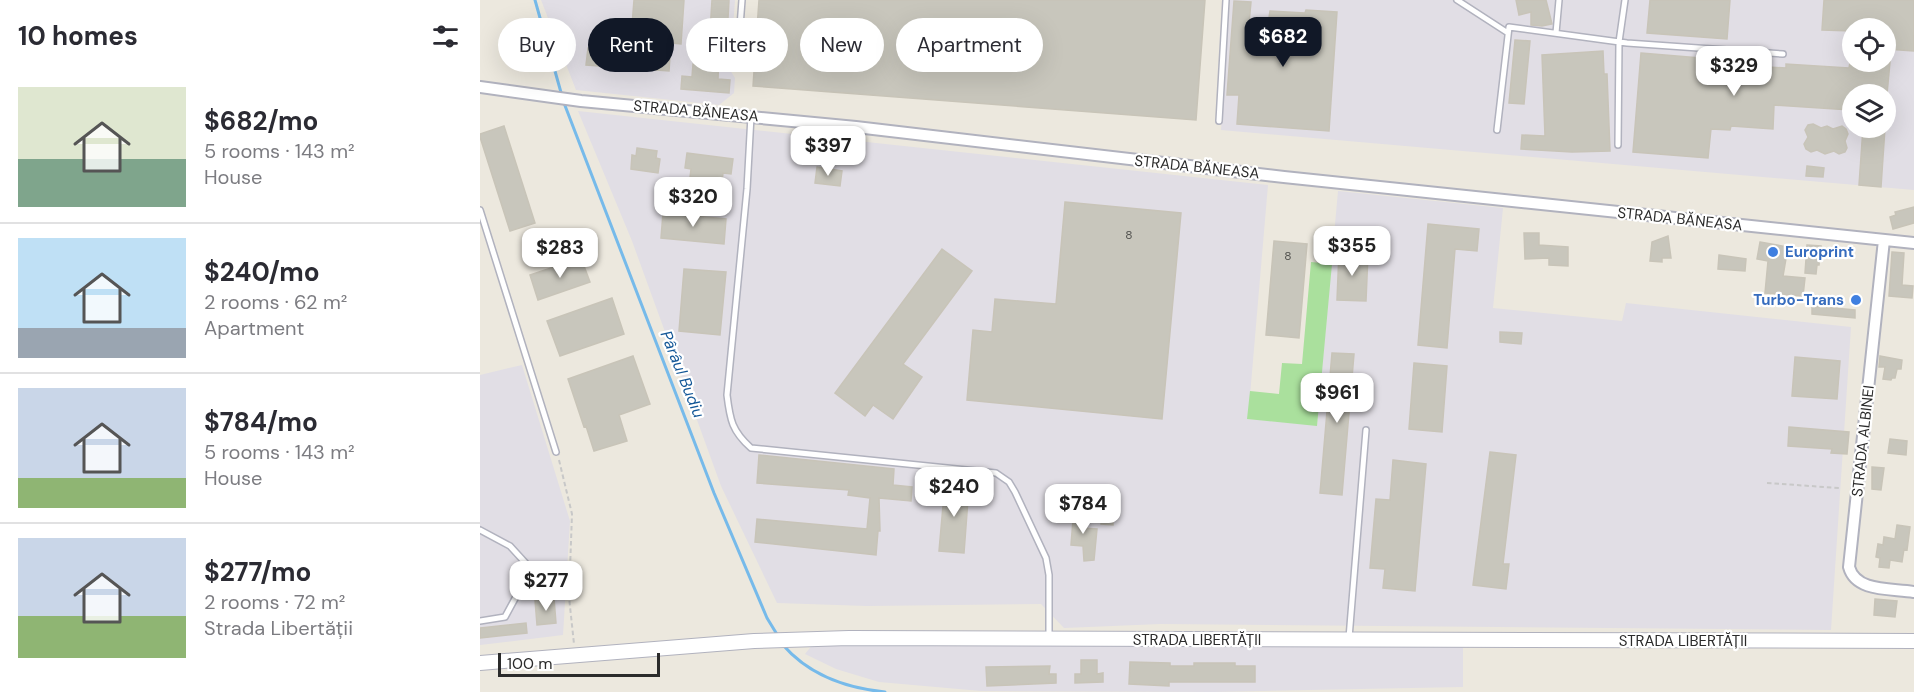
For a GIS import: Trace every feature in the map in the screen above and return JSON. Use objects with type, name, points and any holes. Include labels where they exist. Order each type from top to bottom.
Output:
[{"type":"main road","name":"STRADA LIBERTĂȚII","points":[[480,663],[573,654],[808,639],[1914,641]]},
{"type":"street","name":"STRADA BĂNEASA","points":[[480,87],[581,101],[989,141],[1284,177],[1914,243]]},
{"type":"street","name":"STRADA ALBINEI","points":[[1884,240],[1849,567],[1854,578],[1866,585],[1914,592]]},
{"type":"lane","points":[[741,18],[742,0]]},
{"type":"lane","points":[[1219,121],[1226,0]]},
{"type":"lane","points":[[1457,0],[1508,33]]},
{"type":"lane","points":[[1556,33],[1559,0]]},
{"type":"lane","points":[[1618,145],[1619,42],[1625,0]]},
{"type":"lane","points":[[1497,130],[1509,27],[1619,42],[1783,54]]},
{"type":"lane","points":[[751,116],[747,189],[727,395],[730,420],[739,437],[751,448],[996,473],[1009,482],[1015,492],[1046,558],[1049,575],[1049,640]]},
{"type":"lane","points":[[480,210],[556,452]]},
{"type":"lane","points":[[1349,640],[1366,430]]},
{"type":"lane","points":[[480,530],[510,546],[531,569],[505,617],[480,621]]},
{"type":"path","points":[[556,452],[572,514],[569,597],[573,654]]},
{"type":"path","points":[[1767,483],[1839,488]]},
{"type":"shaded area","points":[[541,0],[735,0],[734,18],[686,18],[686,72],[731,72],[735,78],[734,93],[719,105],[576,90],[569,72],[576,72],[576,18],[548,18]]},
{"type":"shaded area","points":[[1230,0],[1914,0],[1914,190],[1221,130]]},
{"type":"shaded area","points":[[578,111],[1268,185],[1248,419],[1317,425],[1338,191],[1503,208],[1493,308],[1622,321],[1626,303],[1851,327],[1831,630],[1161,624],[1064,628],[1041,604],[867,606],[777,603],[721,486],[632,241]]},
{"type":"shaded area","points":[[522,365],[570,521],[563,635],[480,645],[480,375]]},
{"type":"shaded area","points":[[813,644],[1463,646],[1463,687],[1213,692],[981,691],[879,682],[836,669],[805,654]]},
{"type":"green space","points":[[1311,262],[1332,264],[1317,426],[1247,419],[1250,391],[1279,394],[1282,363],[1302,364]]},
{"type":"building","points":[[634,0],[684,0],[681,44],[674,43],[674,18],[633,18]]},
{"type":"building","points":[[712,0],[729,0],[728,18],[711,18]]},
{"type":"building","points":[[759,0],[1205,0],[1196,120],[753,86],[754,72],[788,72],[788,18],[758,18]]},
{"type":"building","points":[[1516,0],[1546,0],[1552,24],[1531,25],[1531,12],[1519,15]]},
{"type":"building","points":[[1650,0],[1730,0],[1727,39],[1647,33]]},
{"type":"building","points":[[1824,0],[1914,0],[1914,51],[1896,50],[1896,18],[1842,18],[1842,31],[1822,30]]},
{"type":"building","points":[[1234,1],[1251,2],[1249,23],[1268,24],[1270,11],[1337,12],[1329,131],[1237,124],[1239,95],[1227,95]]},
{"type":"building","points":[[1515,40],[1530,41],[1524,104],[1509,103]]},
{"type":"building","points":[[1603,51],[1604,74],[1607,74],[1610,151],[1572,152],[1521,149],[1522,135],[1545,136],[1542,55]]},
{"type":"building","points":[[1641,53],[1736,61],[1735,65],[1786,68],[1786,64],[1842,68],[1842,72],[1889,72],[1888,84],[1842,84],[1842,109],[1774,105],[1773,129],[1731,126],[1730,130],[1711,129],[1708,158],[1633,152]]},
{"type":"building","points":[[692,72],[718,72],[718,79],[730,80],[729,93],[681,89],[682,76],[692,77]]},
{"type":"building","points":[[1813,124],[1821,128],[1827,126],[1833,129],[1842,126],[1842,138],[1846,138],[1845,152],[1839,154],[1834,151],[1825,154],[1817,150],[1811,152],[1806,149],[1804,144],[1808,137],[1805,130],[1808,125]]},
{"type":"building","points":[[504,126],[535,223],[510,231],[480,137],[480,134]]},
{"type":"building","points":[[1862,138],[1884,138],[1881,187],[1859,185]]},
{"type":"building","points":[[637,148],[657,151],[656,158],[660,159],[658,173],[631,169],[632,155],[636,156]]},
{"type":"building","points":[[687,153],[733,159],[731,174],[723,173],[721,191],[689,186],[691,169],[685,168]]},
{"type":"building","points":[[1807,166],[1824,168],[1823,177],[1806,176]]},
{"type":"building","points":[[817,167],[842,171],[840,186],[815,183]]},
{"type":"building","points":[[1065,202],[1181,213],[1162,419],[967,400],[973,330],[992,332],[995,299],[1056,304]]},
{"type":"building","points":[[1914,207],[1914,223],[1893,229],[1890,217],[1896,215],[1895,212]]},
{"type":"building","points":[[663,213],[726,219],[724,244],[661,238]]},
{"type":"building","points":[[1428,224],[1479,229],[1477,251],[1455,249],[1447,348],[1418,345]]},
{"type":"building","points":[[1524,233],[1539,233],[1539,245],[1568,247],[1568,266],[1549,265],[1549,258],[1525,259]]},
{"type":"building","points":[[1668,236],[1671,258],[1662,258],[1662,262],[1650,261],[1652,242]]},
{"type":"building","points":[[1274,241],[1307,244],[1299,338],[1266,335]]},
{"type":"building","points":[[1760,242],[1788,247],[1783,276],[1805,278],[1803,296],[1765,293],[1768,261],[1757,259]]},
{"type":"building","points":[[1807,245],[1821,246],[1816,274],[1805,273]]},
{"type":"building","points":[[942,249],[972,271],[903,364],[922,377],[893,419],[873,405],[865,416],[835,393]]},
{"type":"building","points":[[1339,252],[1368,254],[1366,301],[1337,300]]},
{"type":"building","points":[[1892,252],[1904,253],[1902,285],[1913,286],[1912,298],[1889,296]]},
{"type":"building","points":[[1719,255],[1746,259],[1745,271],[1718,269]]},
{"type":"building","points":[[581,258],[590,282],[538,300],[530,275]]},
{"type":"building","points":[[684,269],[726,272],[720,335],[679,331]]},
{"type":"building","points":[[612,298],[624,334],[560,356],[547,321]]},
{"type":"building","points":[[1812,306],[1855,310],[1855,318],[1812,314]]},
{"type":"building","points":[[1500,332],[1522,333],[1521,344],[1500,342]]},
{"type":"building","points":[[1332,353],[1354,354],[1342,495],[1320,493]]},
{"type":"building","points":[[633,356],[650,404],[619,415],[627,441],[594,451],[568,379]]},
{"type":"building","points":[[1880,356],[1902,360],[1901,369],[1897,369],[1895,378],[1883,379],[1885,367],[1879,367]]},
{"type":"building","points":[[1795,357],[1840,361],[1837,399],[1792,396]]},
{"type":"building","points":[[1414,363],[1447,366],[1442,432],[1409,429]]},
{"type":"building","points":[[1789,427],[1849,432],[1847,454],[1831,453],[1832,449],[1788,446]]},
{"type":"building","points":[[1890,439],[1907,441],[1906,455],[1888,453]]},
{"type":"building","points":[[1490,452],[1516,455],[1503,564],[1509,564],[1506,589],[1473,585]]},
{"type":"building","points":[[759,455],[894,469],[893,485],[912,487],[911,501],[879,498],[880,531],[878,531],[876,555],[755,542],[757,519],[867,529],[870,498],[848,495],[849,490],[757,483]]},
{"type":"building","points":[[1393,460],[1426,464],[1415,591],[1383,588],[1385,569],[1370,568],[1376,499],[1390,500]]},
{"type":"building","points":[[1872,467],[1884,468],[1881,490],[1872,489]]},
{"type":"building","points":[[945,483],[969,486],[964,553],[939,551]]},
{"type":"building","points":[[1074,507],[1084,508],[1082,528],[1097,529],[1094,560],[1084,561],[1083,546],[1071,545]]},
{"type":"building","points":[[1102,513],[1113,514],[1113,525],[1101,524]]},
{"type":"building","points":[[1897,525],[1910,527],[1907,550],[1904,549],[1902,562],[1890,560],[1889,568],[1879,567],[1880,558],[1876,557],[1878,544],[1883,545],[1884,537],[1895,539]]},
{"type":"building","points":[[554,598],[556,623],[537,625],[535,600]]},
{"type":"building","points":[[1875,599],[1897,601],[1895,617],[1874,615]]},
{"type":"building","points":[[526,623],[527,633],[480,638],[480,628]]},
{"type":"building","points":[[1081,660],[1097,660],[1097,674],[1103,673],[1103,682],[1075,683],[1075,674],[1081,674]]},
{"type":"building","points":[[1130,662],[1170,663],[1170,666],[1194,666],[1194,663],[1235,663],[1235,666],[1255,666],[1255,682],[1169,682],[1169,686],[1129,684]]},
{"type":"building","points":[[1050,666],[1049,674],[1056,674],[1056,683],[987,686],[986,667]]},
{"type":"waterway","name":"Pârâul Budiu","points":[[535,0],[562,96]]},
{"type":"waterway","name":"Pârâul Budiu","points":[[564,103],[714,493],[767,618],[778,636]]},
{"type":"waterway","name":"Pârâul Budiu","points":[[783,645],[804,664],[829,678],[856,687],[885,692]]},
{"type":"place","name":"Europrint","points":[[1773,252]]},
{"type":"place","name":"Turbo-Trans","points":[[1856,300]]}]
